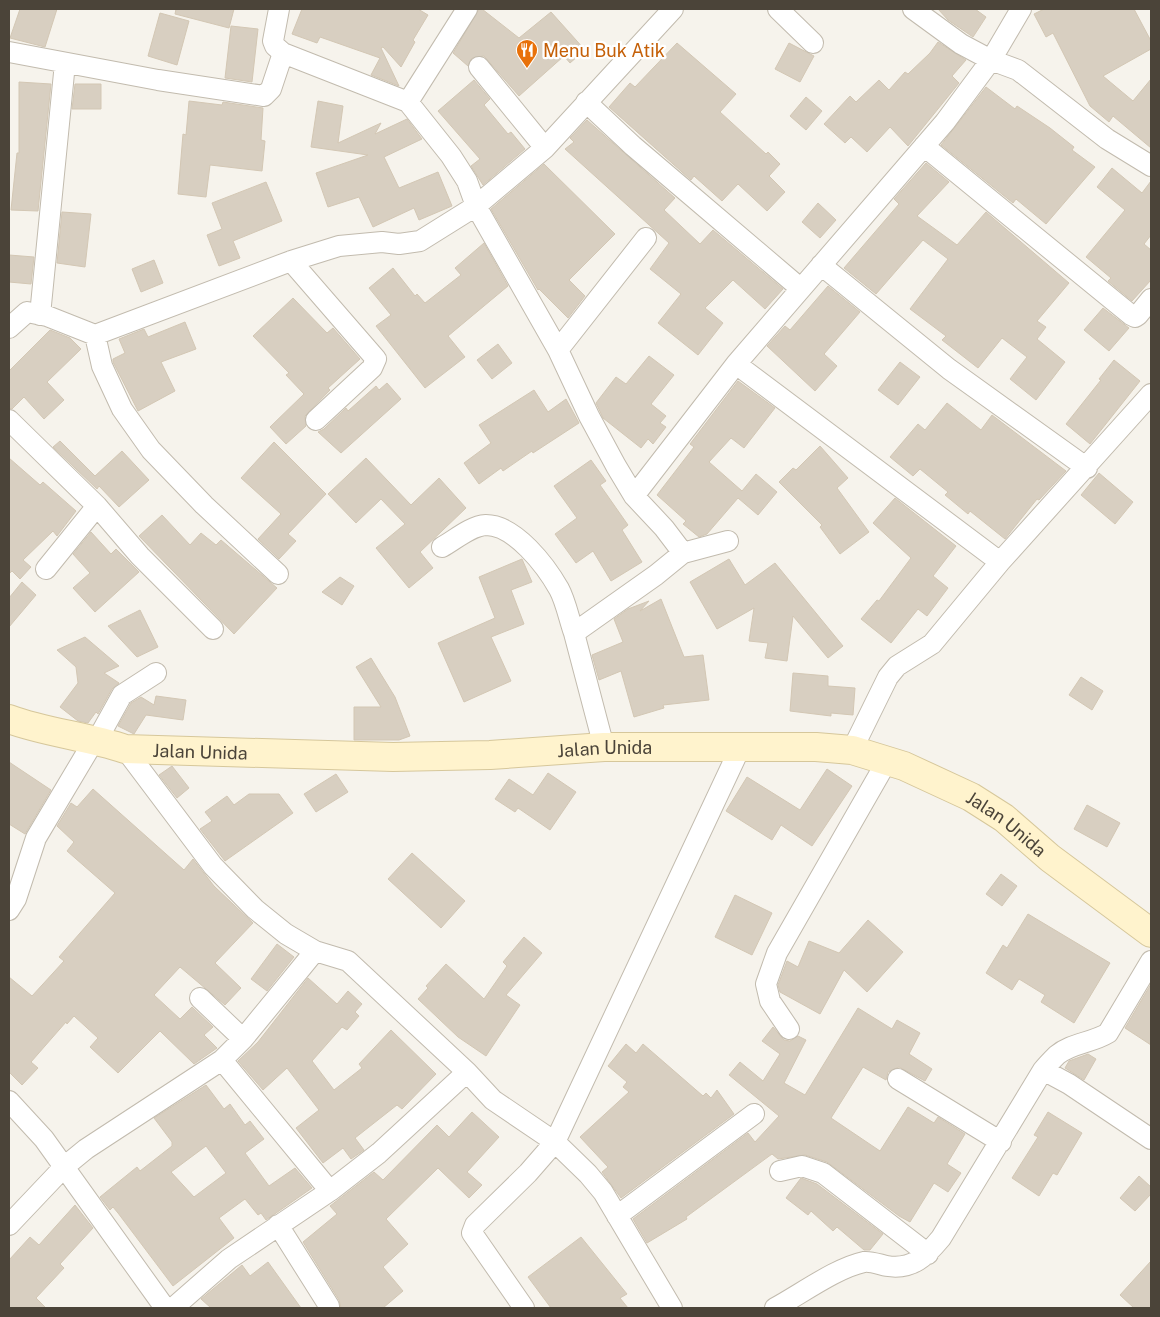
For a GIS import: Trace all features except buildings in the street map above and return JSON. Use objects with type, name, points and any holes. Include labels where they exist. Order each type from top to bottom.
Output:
[{"type":"street","points":[[279,9],[273,41],[274,46],[283,53],[408,102],[451,156],[467,181],[476,206],[558,350],[588,416],[634,496],[664,528],[683,553]]},
{"type":"street","points":[[408,102],[467,9]]},
{"type":"street","points":[[9,328],[27,312],[95,335],[291,261],[339,246],[382,242],[399,244],[420,241],[476,206],[545,148],[673,9]]},
{"type":"street","points":[[778,9],[813,43]]},
{"type":"street","points":[[913,9],[961,44],[991,60],[1018,70],[1107,139],[1151,166]]},
{"type":"street","points":[[634,496],[736,364],[924,146],[991,60],[1020,9]]},
{"type":"street","points":[[9,52],[264,96],[271,89],[283,53]]},
{"type":"street","points":[[40,315],[65,63]]},
{"type":"street","points":[[479,67],[545,148]]},
{"type":"street","points":[[586,102],[633,146],[800,288]]},
{"type":"street","points":[[924,146],[1131,316],[1135,317],[1138,315],[1151,299]]},
{"type":"street","points":[[558,350],[646,238]]},
{"type":"street","points":[[291,261],[371,350],[376,359],[372,368],[316,420]]},
{"type":"street","points":[[821,265],[949,369],[1087,468]]},
{"type":"street","points":[[95,335],[102,366],[122,409],[151,450],[204,505],[278,574]]},
{"type":"street","points":[[736,364],[1000,562]]},
{"type":"street","points":[[852,750],[888,677],[897,666],[932,644],[1000,562],[1087,468],[1151,394]]},
{"type":"street","points":[[9,420],[97,506],[140,556],[213,629]]},
{"type":"street","points":[[46,569],[97,506]]},
{"type":"street","points":[[442,548],[474,528],[487,525],[508,532],[533,552],[559,590],[574,633],[604,747]]},
{"type":"street","points":[[574,633],[656,575],[683,553],[728,541]]},
{"type":"street","points":[[9,910],[16,899],[36,838],[94,739],[101,733],[122,695],[156,673]]},
{"type":"street","name":"Jalan Unida","points":[[9,719],[31,728],[94,739],[125,749],[393,757],[490,755],[604,747],[816,747],[852,750],[936,779],[1004,818],[1050,858],[1151,933]]},
{"type":"street","points":[[524,1308],[472,1234],[476,1226],[528,1173],[555,1142],[740,748]]},
{"type":"street","points":[[125,749],[213,866],[255,909],[286,934],[315,951],[348,961],[467,1072],[493,1100],[555,1142],[588,1174],[603,1192],[672,1308]]},
{"type":"street","points":[[789,1029],[770,1001],[766,984],[777,953],[887,761]]},
{"type":"street","points":[[9,1225],[64,1167],[86,1149],[222,1060],[243,1039],[315,951]]},
{"type":"street","points":[[775,1308],[829,1276],[866,1262],[899,1268],[916,1264],[928,1254],[941,1238],[1001,1142],[1043,1070],[1058,1054],[1074,1046],[1096,1040],[1108,1033],[1151,960]]},
{"type":"street","points":[[200,998],[243,1039]]},
{"type":"street","points":[[222,1060],[330,1191]]},
{"type":"street","points":[[1043,1070],[1069,1084],[1151,1139]]},
{"type":"street","points":[[173,1308],[229,1259],[330,1191],[379,1153],[467,1072]]},
{"type":"street","points":[[898,1079],[1001,1142]]},
{"type":"street","points":[[9,1102],[44,1139],[165,1308]]},
{"type":"street","points":[[616,1216],[754,1114]]},
{"type":"street","points":[[780,1171],[802,1166],[823,1173],[928,1254]]},
{"type":"street","points":[[278,1226],[329,1306]]},
{"type":"place","name":"Menu Buk Atik","points":[[527,69]]}]
